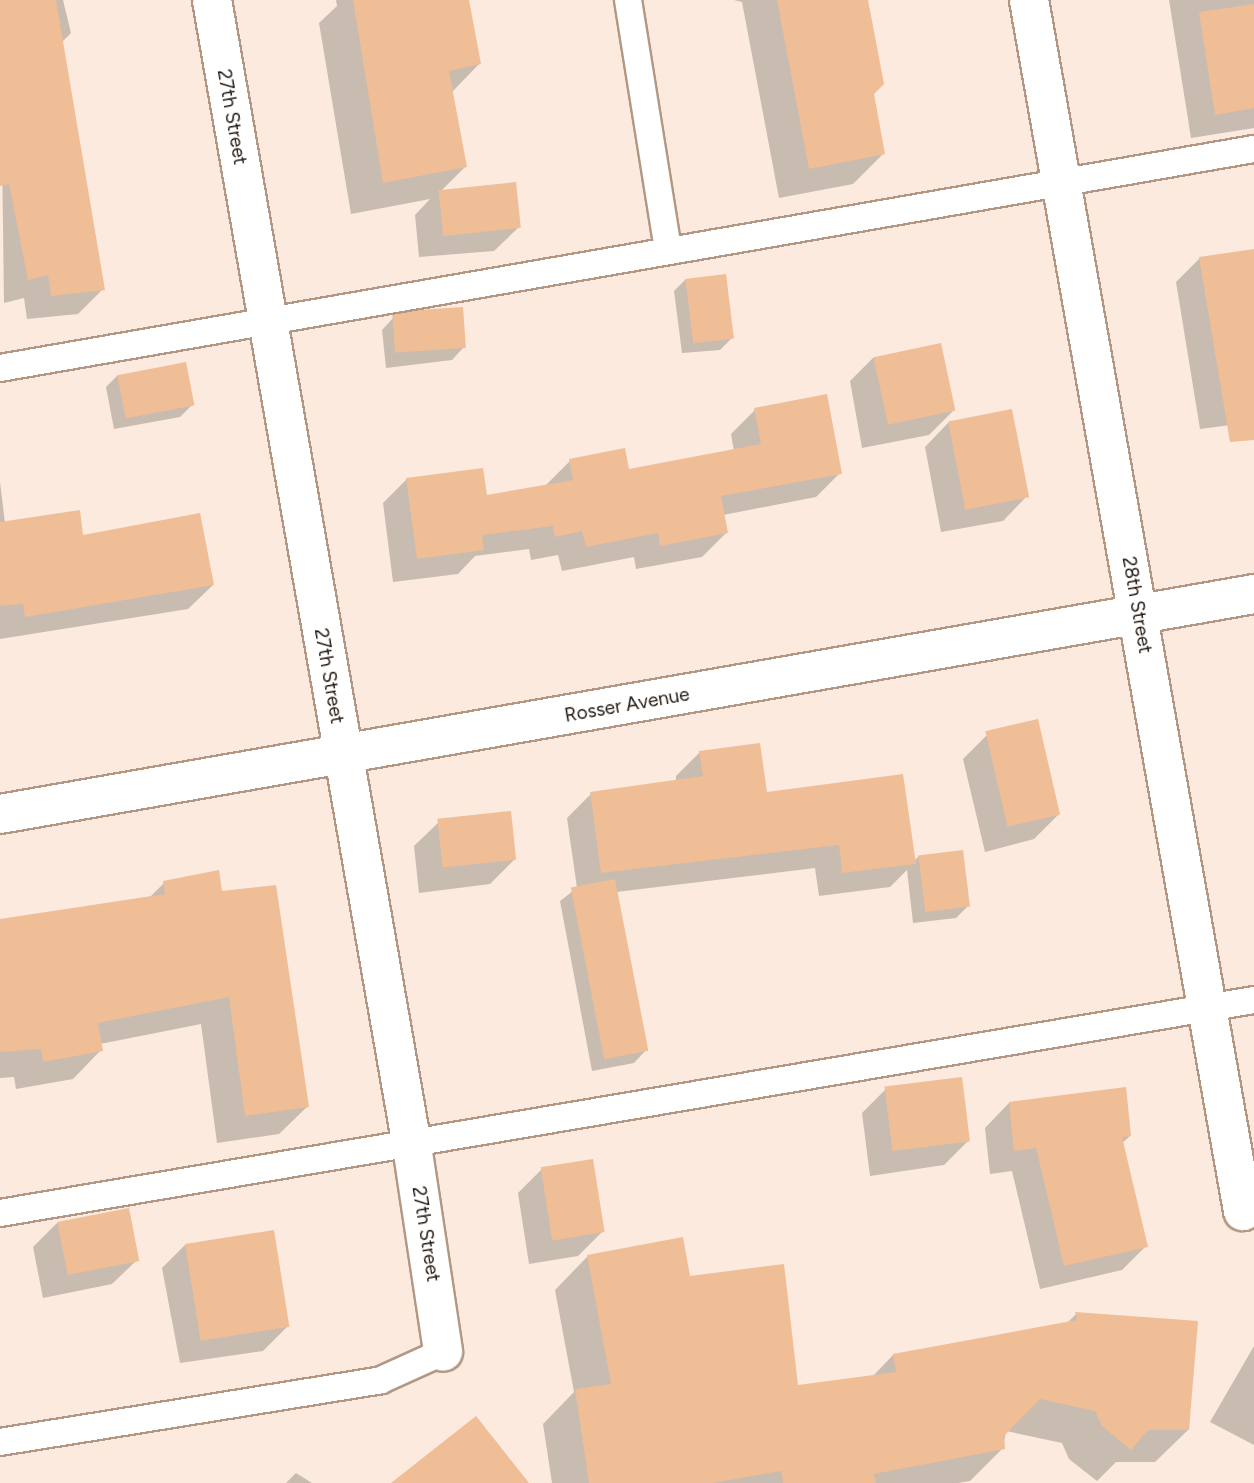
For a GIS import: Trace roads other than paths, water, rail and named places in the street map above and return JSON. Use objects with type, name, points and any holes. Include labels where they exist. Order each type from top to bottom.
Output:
[{"type":"street","name":"27th Street","points":[[212,0],[412,1146],[443,1352]]},
{"type":"street","name":"28th Street","points":[[1029,0],[1243,1211]]},
{"type":"street","name":"Rosser Avenue","points":[[0,814],[1254,594]]},
{"type":"lane","points":[[628,0],[668,251]]},
{"type":"lane","points":[[0,368],[1254,149]]},
{"type":"lane","points":[[0,1213],[412,1146],[1254,1000]]},
{"type":"lane","points":[[0,1442],[382,1380],[443,1352]]}]
